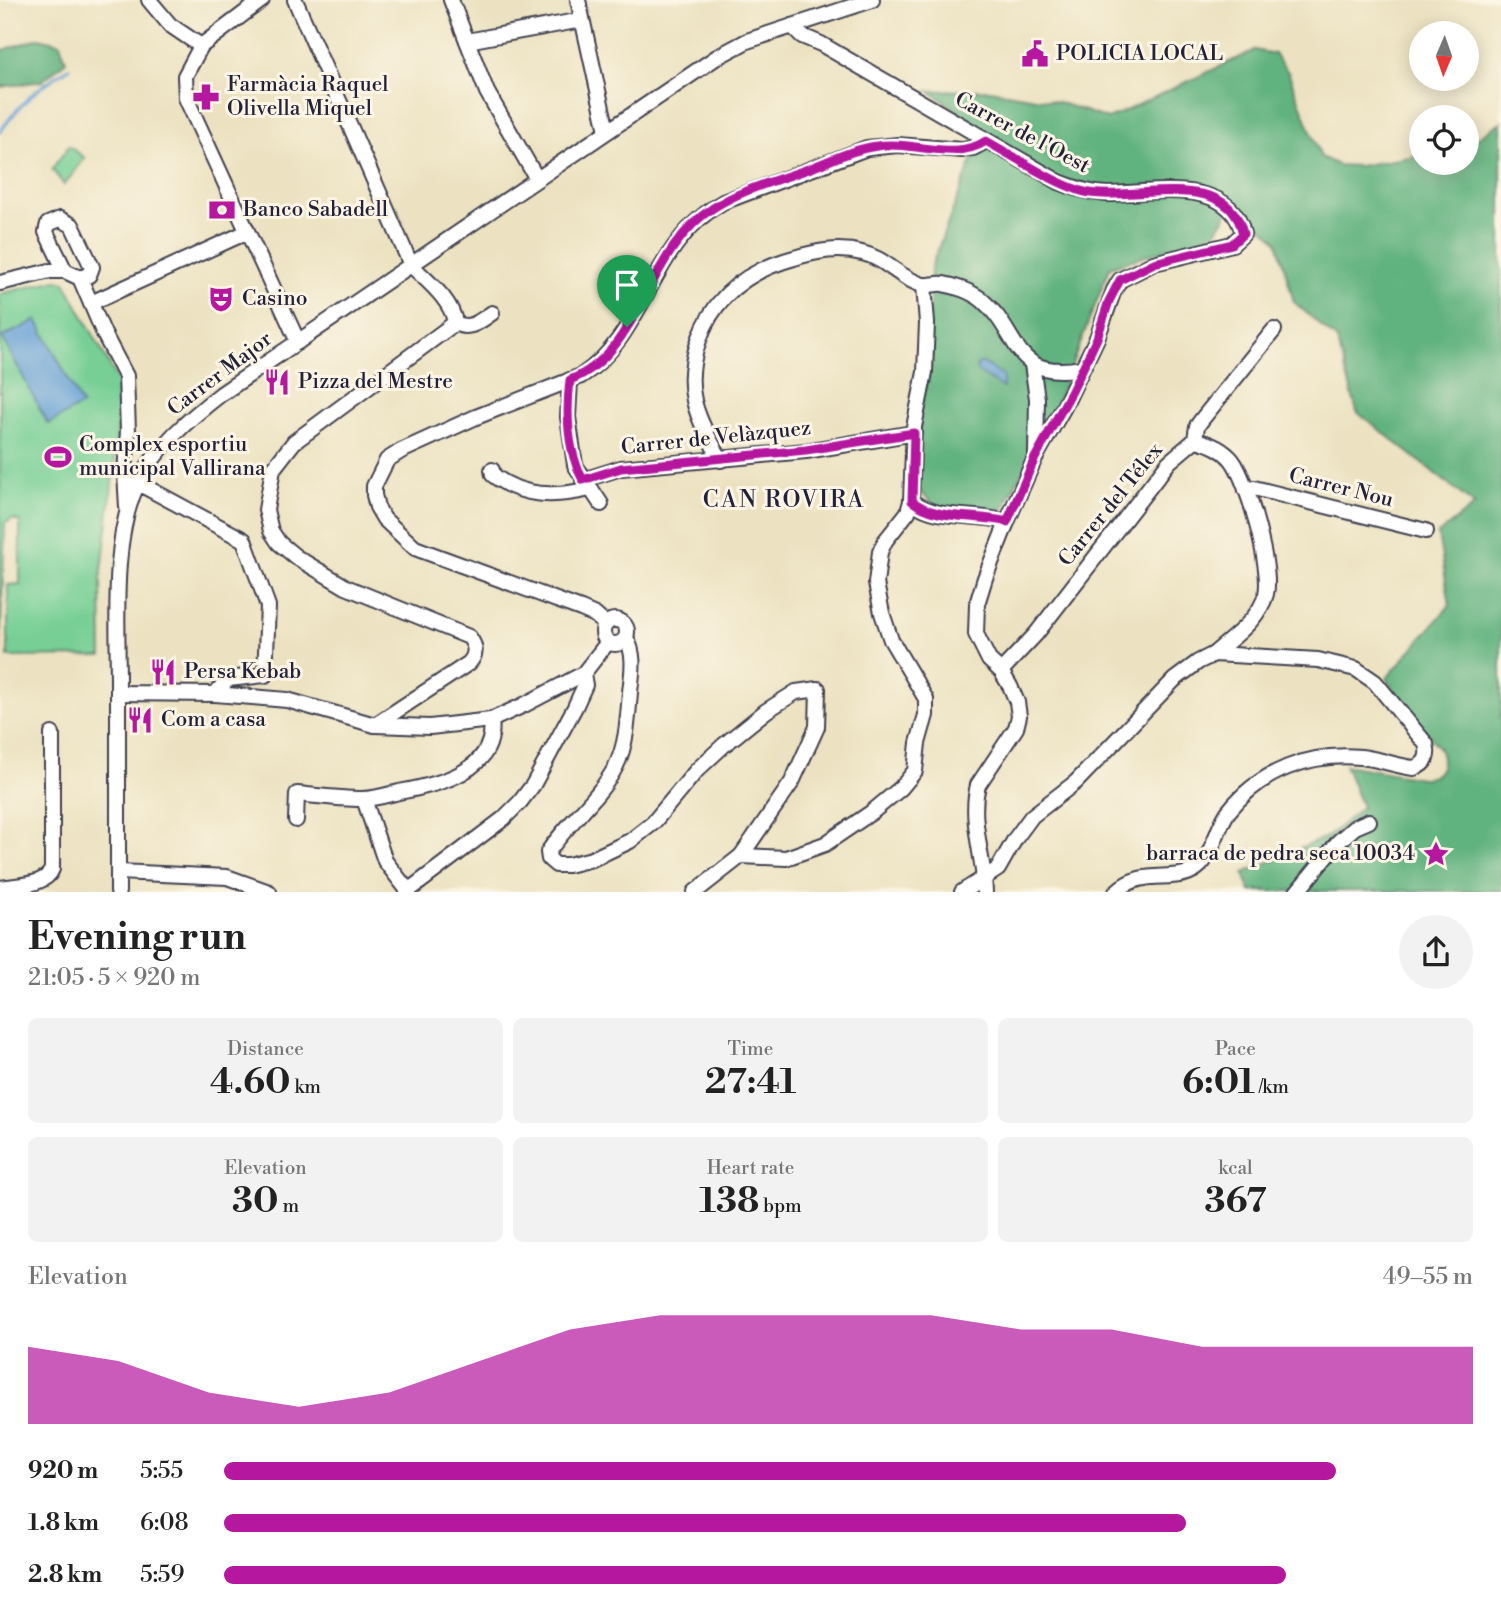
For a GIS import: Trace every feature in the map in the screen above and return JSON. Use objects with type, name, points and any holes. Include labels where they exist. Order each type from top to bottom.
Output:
[{"type":"street","points":[[149,0],[170,25],[201,46]]},
{"type":"street","points":[[262,0],[201,46],[185,76],[186,98],[298,342]]},
{"type":"street","points":[[295,0],[411,265],[440,294],[454,316],[455,323]]},
{"type":"street","points":[[451,0],[487,92],[537,179]]},
{"type":"street","points":[[578,0],[607,131]]},
{"type":"street","name":"Carrer Major","points":[[118,891],[119,583],[128,512],[138,483],[170,439],[201,410],[298,342],[607,131],[737,46],[872,0]]},
{"type":"street","points":[[815,18],[821,44]]},
{"type":"street","points":[[467,41],[582,20]]},
{"type":"street","name":"Carrer de l'Oest","points":[[792,26],[802,36],[821,44],[1059,182],[1083,191],[1104,194],[1182,191],[1214,198],[1236,215],[1243,234],[1232,244],[1154,263],[1120,280],[1082,368]]},
{"type":"street","points":[[605,624],[595,615],[581,609],[415,548],[384,519],[377,507],[374,486],[387,460],[401,451],[596,367],[627,327],[661,264],[678,239],[713,207],[759,187],[867,148],[898,145],[962,150],[986,141]]},
{"type":"street","points":[[0,283],[57,271],[80,278],[89,275],[92,267],[72,225],[60,219],[48,224],[46,232],[57,271]]},
{"type":"street","points":[[91,303],[247,232]]},
{"type":"street","points":[[721,460],[693,399],[690,372],[708,317],[737,285],[771,264],[807,254],[841,249],[872,256],[924,285],[945,284],[965,290],[983,301],[1013,344],[1032,364],[1038,408],[1035,458]]},
{"type":"street","points":[[80,278],[128,385],[125,473],[128,512]]},
{"type":"street","points":[[741,856],[786,858],[825,844],[872,812],[901,788],[915,771],[918,743],[926,715],[926,699],[891,640],[876,583],[880,552],[885,541],[908,512],[912,501],[914,433],[925,372],[927,323],[924,285]]},
{"type":"street","points":[[455,323],[474,326],[492,313]]},
{"type":"street","points":[[375,725],[469,663],[474,658],[475,647],[469,637],[346,587],[296,557],[279,543],[271,531],[266,510],[268,488],[273,469],[294,442],[455,323]]},
{"type":"street","points":[[1195,440],[1203,418],[1274,330]]},
{"type":"street","points":[[1032,364],[1067,371],[1082,368]]},
{"type":"street","points":[[985,885],[976,820],[976,793],[978,785],[1016,728],[1019,716],[1017,702],[1001,671],[989,660],[975,634],[977,604],[1007,522],[1035,458],[1082,368]]},
{"type":"street","points":[[570,380],[568,417],[575,465],[601,504]]},
{"type":"street","name":"Carrer de Velàzquez","points":[[492,470],[493,475],[504,484],[549,496],[587,485],[621,468],[806,450],[914,433]]},
{"type":"street","name":"Carrer del Télex","points":[[962,891],[985,885],[1032,816],[1076,782],[1174,680],[1214,654],[1258,612],[1266,592],[1267,575],[1246,490],[1236,466],[1224,452],[1195,440],[1169,462],[1037,634],[1001,671]]},
{"type":"street","points":[[138,483],[244,540],[268,606],[265,675],[228,679],[215,694]]},
{"type":"street","name":"Carrer Nou","points":[[1246,490],[1254,488],[1426,531]]},
{"type":"street","points":[[912,501],[923,510],[1007,522]]},
{"type":"street","points":[[626,638],[618,644],[608,642],[602,634],[605,624],[614,620],[620,621],[626,628],[626,638],[633,654],[628,722],[623,749],[605,784],[556,838],[548,852],[549,859],[556,865],[592,859],[630,841],[653,822],[697,771],[724,745],[766,711],[796,692],[818,689],[817,727],[792,782],[741,856],[695,891]]},
{"type":"street","points":[[118,693],[215,694],[287,701],[375,725],[430,727],[491,720],[583,674],[608,642]]},
{"type":"street","points":[[1116,891],[1128,881],[1189,873],[1199,867],[1232,808],[1257,783],[1284,767],[1339,756],[1365,757],[1414,768],[1426,760],[1428,752],[1424,740],[1375,682],[1356,669],[1318,660],[1214,654]]},
{"type":"street","points":[[364,799],[384,861],[409,891],[503,819],[520,802],[533,785],[575,707],[585,685],[583,674]]},
{"type":"street","points":[[296,820],[296,794],[364,799],[429,787],[453,778],[482,757],[491,743],[491,720]]},
{"type":"street","points":[[0,888],[42,880],[52,869],[52,734]]},
{"type":"street","points":[[1297,891],[1339,841],[1355,827],[1369,821]]},
{"type":"street","points":[[118,872],[228,877],[269,891]]},
{"type":"green space","points":[[39,38],[60,43],[66,61],[42,81],[0,87],[0,51]]},
{"type":"green space","points":[[1255,50],[1274,54],[1288,72],[1321,157],[1338,165],[1359,166],[1409,157],[1409,175],[1479,175],[1479,137],[1501,122],[1501,891],[1250,891],[1244,873],[1329,836],[1362,807],[1345,765],[1421,778],[1433,776],[1440,769],[1442,759],[1438,747],[1386,679],[1450,605],[1438,534],[1475,505],[1357,412],[1337,340],[1294,302],[1277,241],[1235,200],[1214,235],[1110,267],[1060,395],[1003,510],[937,507],[916,488],[913,434],[928,377],[931,267],[984,129],[929,91],[990,90],[1058,102],[1108,119]]},
{"type":"green space","points":[[69,146],[85,158],[64,185],[52,169]]},
{"type":"green space","name":"Complex esportiu municipal Vallirana","points":[[57,280],[65,282],[118,381],[117,442],[101,579],[102,656],[8,657],[8,585],[20,584],[20,522],[13,519],[5,523],[0,654],[0,294]]},
{"type":"water","points":[[37,320],[82,405],[48,424],[2,337]]},
{"type":"water","points":[[979,363],[1003,376],[1003,388],[978,372],[976,368]]},
{"type":"waterway","points":[[0,132],[31,96],[69,68]]},
{"type":"place","name":"POLICIA LOCAL","points":[[1035,54]]},
{"type":"place","name":"Farmàcia Raquel Olivella Miquel","points":[[206,97]]},
{"type":"place","name":"Banco Sabadell","points":[[222,210]]},
{"type":"place","name":"Casino","points":[[221,299]]},
{"type":"place","name":"Pizza del Mestre","points":[[277,382]]},
{"type":"place","name":"Complex esportiu municipal Vallirana","points":[[58,457]]},
{"type":"place","name":"Persa Kebab","points":[[163,672]]},
{"type":"place","name":"Com a casa","points":[[140,720]]},
{"type":"place","name":"barraca de pedra seca 10034","points":[[1436,854]]},
{"type":"district","name":"CAN ROVIRA","points":[[784,500]]},
{"type":"route","points":[[986,141],[1059,182],[1083,191],[1104,194],[1182,191],[1214,198],[1236,215],[1243,234],[1232,244],[1154,263],[1120,280],[1109,301],[1097,338],[1064,407],[1035,458],[1007,522],[923,510],[912,501],[914,433],[806,450],[621,468],[583,480],[575,465],[570,441],[570,380],[596,367],[627,327],[661,264],[678,239],[704,214],[723,202],[759,187],[879,145],[962,150],[986,141]]}]
